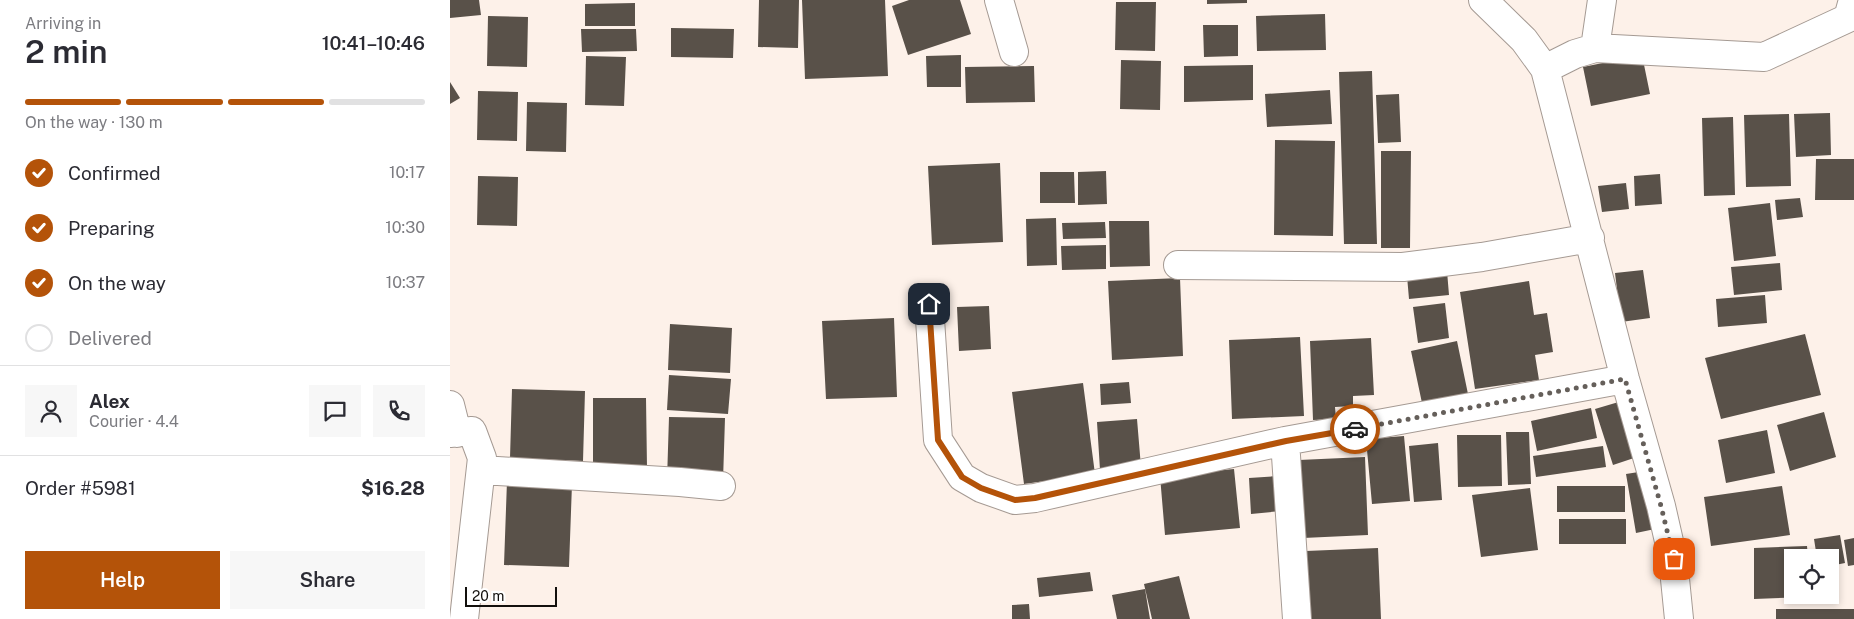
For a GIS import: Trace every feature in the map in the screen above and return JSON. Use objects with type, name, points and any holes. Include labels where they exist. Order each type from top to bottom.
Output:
[{"type":"street","points":[[999,0],[1014,52]]},
{"type":"street","points":[[1484,0],[1524,40],[1545,69],[1625,379],[1674,559],[1679,619]]},
{"type":"street","points":[[1594,48],[1602,0]]},
{"type":"street","points":[[1545,69],[1575,54],[1594,48],[1764,57],[1852,12]]},
{"type":"street","points":[[1178,265],[1403,267],[1482,257],[1590,238]]},
{"type":"street","points":[[929,304],[938,440],[962,477],[981,488],[1015,500],[1035,498],[1286,441],[1625,379]]},
{"type":"street","points":[[450,405],[453,433],[472,431],[482,458],[462,616]]},
{"type":"street","points":[[1286,441],[1297,619]]},
{"type":"street","points":[[481,470],[721,486]]},
{"type":"building","points":[[450,0],[479,0],[481,15],[450,18]]},
{"type":"building","points":[[759,0],[799,0],[798,48],[758,47]]},
{"type":"building","points":[[802,0],[885,0],[888,76],[805,79]]},
{"type":"building","points":[[909,0],[960,0],[971,34],[908,55],[892,6]]},
{"type":"building","points":[[1207,0],[1247,0],[1247,3],[1207,4]]},
{"type":"building","points":[[1116,2],[1156,2],[1155,51],[1115,50]]},
{"type":"building","points":[[635,3],[635,26],[585,26],[585,4]]},
{"type":"building","points":[[1325,14],[1326,50],[1257,51],[1256,16]]},
{"type":"building","points":[[488,16],[528,17],[527,67],[487,66]]},
{"type":"building","points":[[1203,25],[1238,25],[1238,56],[1204,57]]},
{"type":"building","points":[[671,28],[734,29],[733,58],[671,57]]},
{"type":"building","points":[[581,29],[636,29],[637,51],[582,52]]},
{"type":"building","points":[[961,55],[961,87],[927,87],[926,56]]},
{"type":"building","points":[[1642,55],[1650,94],[1591,106],[1583,67]]},
{"type":"building","points":[[586,56],[626,57],[624,106],[585,105]]},
{"type":"building","points":[[1121,60],[1161,61],[1160,110],[1120,109]]},
{"type":"building","points":[[1253,65],[1253,100],[1184,102],[1184,66]]},
{"type":"building","points":[[1034,66],[1035,102],[966,103],[965,67]]},
{"type":"building","points":[[1372,71],[1377,244],[1344,244],[1339,72]]},
{"type":"building","points":[[450,82],[460,98],[450,104]]},
{"type":"building","points":[[1330,90],[1332,124],[1267,127],[1265,94]]},
{"type":"building","points":[[478,91],[518,92],[517,141],[477,140]]},
{"type":"building","points":[[1399,94],[1401,142],[1378,143],[1376,95]]},
{"type":"building","points":[[527,102],[567,103],[566,152],[526,151]]},
{"type":"building","points":[[1830,113],[1831,155],[1796,157],[1794,114]]},
{"type":"building","points":[[1789,114],[1791,186],[1746,187],[1744,115]]},
{"type":"building","points":[[1733,117],[1735,195],[1704,196],[1702,118]]},
{"type":"building","points":[[1275,140],[1335,141],[1333,236],[1274,235]]},
{"type":"building","points":[[1381,151],[1411,151],[1410,248],[1381,248]]},
{"type":"building","points":[[1816,159],[1854,159],[1854,200],[1815,200]]},
{"type":"building","points":[[1000,163],[1003,242],[932,245],[928,166]]},
{"type":"building","points":[[1106,171],[1107,204],[1078,205],[1078,172]]},
{"type":"building","points":[[1040,172],[1074,172],[1075,203],[1040,203]]},
{"type":"building","points":[[1660,174],[1662,204],[1635,206],[1634,176]]},
{"type":"building","points":[[478,176],[518,177],[517,226],[477,225]]},
{"type":"building","points":[[1626,183],[1629,209],[1602,212],[1598,186]]},
{"type":"building","points":[[1800,198],[1803,217],[1777,220],[1775,200]]},
{"type":"building","points":[[1770,203],[1776,256],[1734,261],[1728,208]]},
{"type":"building","points":[[1056,218],[1057,265],[1027,266],[1026,219]]},
{"type":"building","points":[[1109,221],[1149,221],[1150,266],[1110,267]]},
{"type":"building","points":[[1105,222],[1106,238],[1063,239],[1062,223]]},
{"type":"building","points":[[1106,245],[1106,269],[1062,270],[1061,246]]},
{"type":"building","points":[[1780,263],[1782,290],[1734,295],[1731,267]]},
{"type":"building","points":[[1643,270],[1650,318],[1621,322],[1615,273]]},
{"type":"building","points":[[1447,271],[1449,295],[1409,299],[1407,276]]},
{"type":"building","points":[[1180,278],[1183,356],[1112,360],[1108,281]]},
{"type":"building","points":[[1529,281],[1534,315],[1547,313],[1553,352],[1535,355],[1539,380],[1475,389],[1460,292]]},
{"type":"building","points":[[1765,295],[1767,323],[1718,327],[1716,299]]},
{"type":"building","points":[[1445,303],[1449,338],[1418,343],[1413,307]]},
{"type":"building","points":[[989,306],[991,349],[959,351],[957,307]]},
{"type":"building","points":[[894,318],[897,397],[826,399],[822,321]]},
{"type":"building","points":[[670,324],[732,328],[730,373],[668,370]]},
{"type":"building","points":[[1805,334],[1821,395],[1721,419],[1705,358]]},
{"type":"building","points":[[1300,337],[1304,416],[1232,419],[1229,340]]},
{"type":"building","points":[[1371,338],[1374,395],[1353,396],[1353,406],[1335,407],[1336,419],[1313,420],[1310,341]]},
{"type":"building","points":[[1457,341],[1468,394],[1422,403],[1411,351]]},
{"type":"building","points":[[669,375],[731,379],[728,414],[667,410]]},
{"type":"building","points":[[1129,382],[1131,403],[1101,405],[1100,384]]},
{"type":"building","points":[[1083,383],[1095,474],[1024,484],[1012,392]]},
{"type":"building","points":[[512,389],[585,391],[583,461],[510,458]]},
{"type":"building","points":[[593,398],[646,398],[647,468],[593,468]]},
{"type":"building","points":[[1622,401],[1640,456],[1613,465],[1595,409]]},
{"type":"building","points":[[1591,408],[1597,438],[1537,451],[1531,421]]},
{"type":"building","points":[[1824,412],[1836,457],[1790,471],[1777,425]]},
{"type":"building","points":[[669,417],[725,418],[723,481],[667,480]]},
{"type":"building","points":[[1137,419],[1141,467],[1100,470],[1097,422]]},
{"type":"building","points":[[1767,430],[1775,473],[1726,483],[1718,440]]},
{"type":"building","points":[[1506,432],[1529,432],[1531,484],[1508,485]]},
{"type":"building","points":[[1457,435],[1501,435],[1502,486],[1458,487]]},
{"type":"building","points":[[1404,436],[1410,501],[1372,504],[1366,439]]},
{"type":"building","points":[[1438,443],[1442,500],[1414,502],[1409,446]]},
{"type":"building","points":[[1603,446],[1606,467],[1536,477],[1533,456]]},
{"type":"building","points":[[1365,457],[1368,535],[1303,538],[1299,460]]},
{"type":"building","points":[[1234,469],[1240,528],[1165,535],[1160,476]]},
{"type":"building","points":[[1645,471],[1655,529],[1636,533],[1626,474]]},
{"type":"building","points":[[1279,476],[1281,511],[1251,514],[1249,478]]},
{"type":"building","points":[[507,481],[572,484],[569,567],[504,565]]},
{"type":"building","points":[[1557,486],[1625,486],[1625,512],[1557,512]]},
{"type":"building","points":[[1782,486],[1790,535],[1711,546],[1704,497]]},
{"type":"building","points":[[1530,488],[1538,550],[1481,557],[1472,495]]},
{"type":"building","points":[[1559,519],[1626,519],[1626,544],[1559,544]]},
{"type":"building","points":[[1840,535],[1845,563],[1839,564],[1839,549],[1816,549],[1814,539]]},
{"type":"building","points":[[1854,538],[1854,565],[1848,566],[1844,540]]},
{"type":"building","points":[[1807,546],[1807,549],[1784,549],[1784,598],[1754,599],[1754,548]]},
{"type":"building","points":[[1378,548],[1381,619],[1309,619],[1306,551]]},
{"type":"building","points":[[1090,572],[1093,591],[1039,597],[1037,578]]},
{"type":"building","points":[[1179,576],[1190,619],[1152,619],[1144,584]]},
{"type":"building","points":[[1145,589],[1150,619],[1117,619],[1112,595]]},
{"type":"building","points":[[1029,604],[1030,619],[1012,619],[1012,605]]},
{"type":"building","points":[[1776,609],[1854,609],[1854,619],[1776,619]]},
{"type":"way so far","points":[[1355,429],[1625,379],[1674,559]]},
{"type":"route","points":[[929,304],[938,440],[962,477],[981,488],[1015,500],[1035,498],[1286,441],[1355,429]]}]
